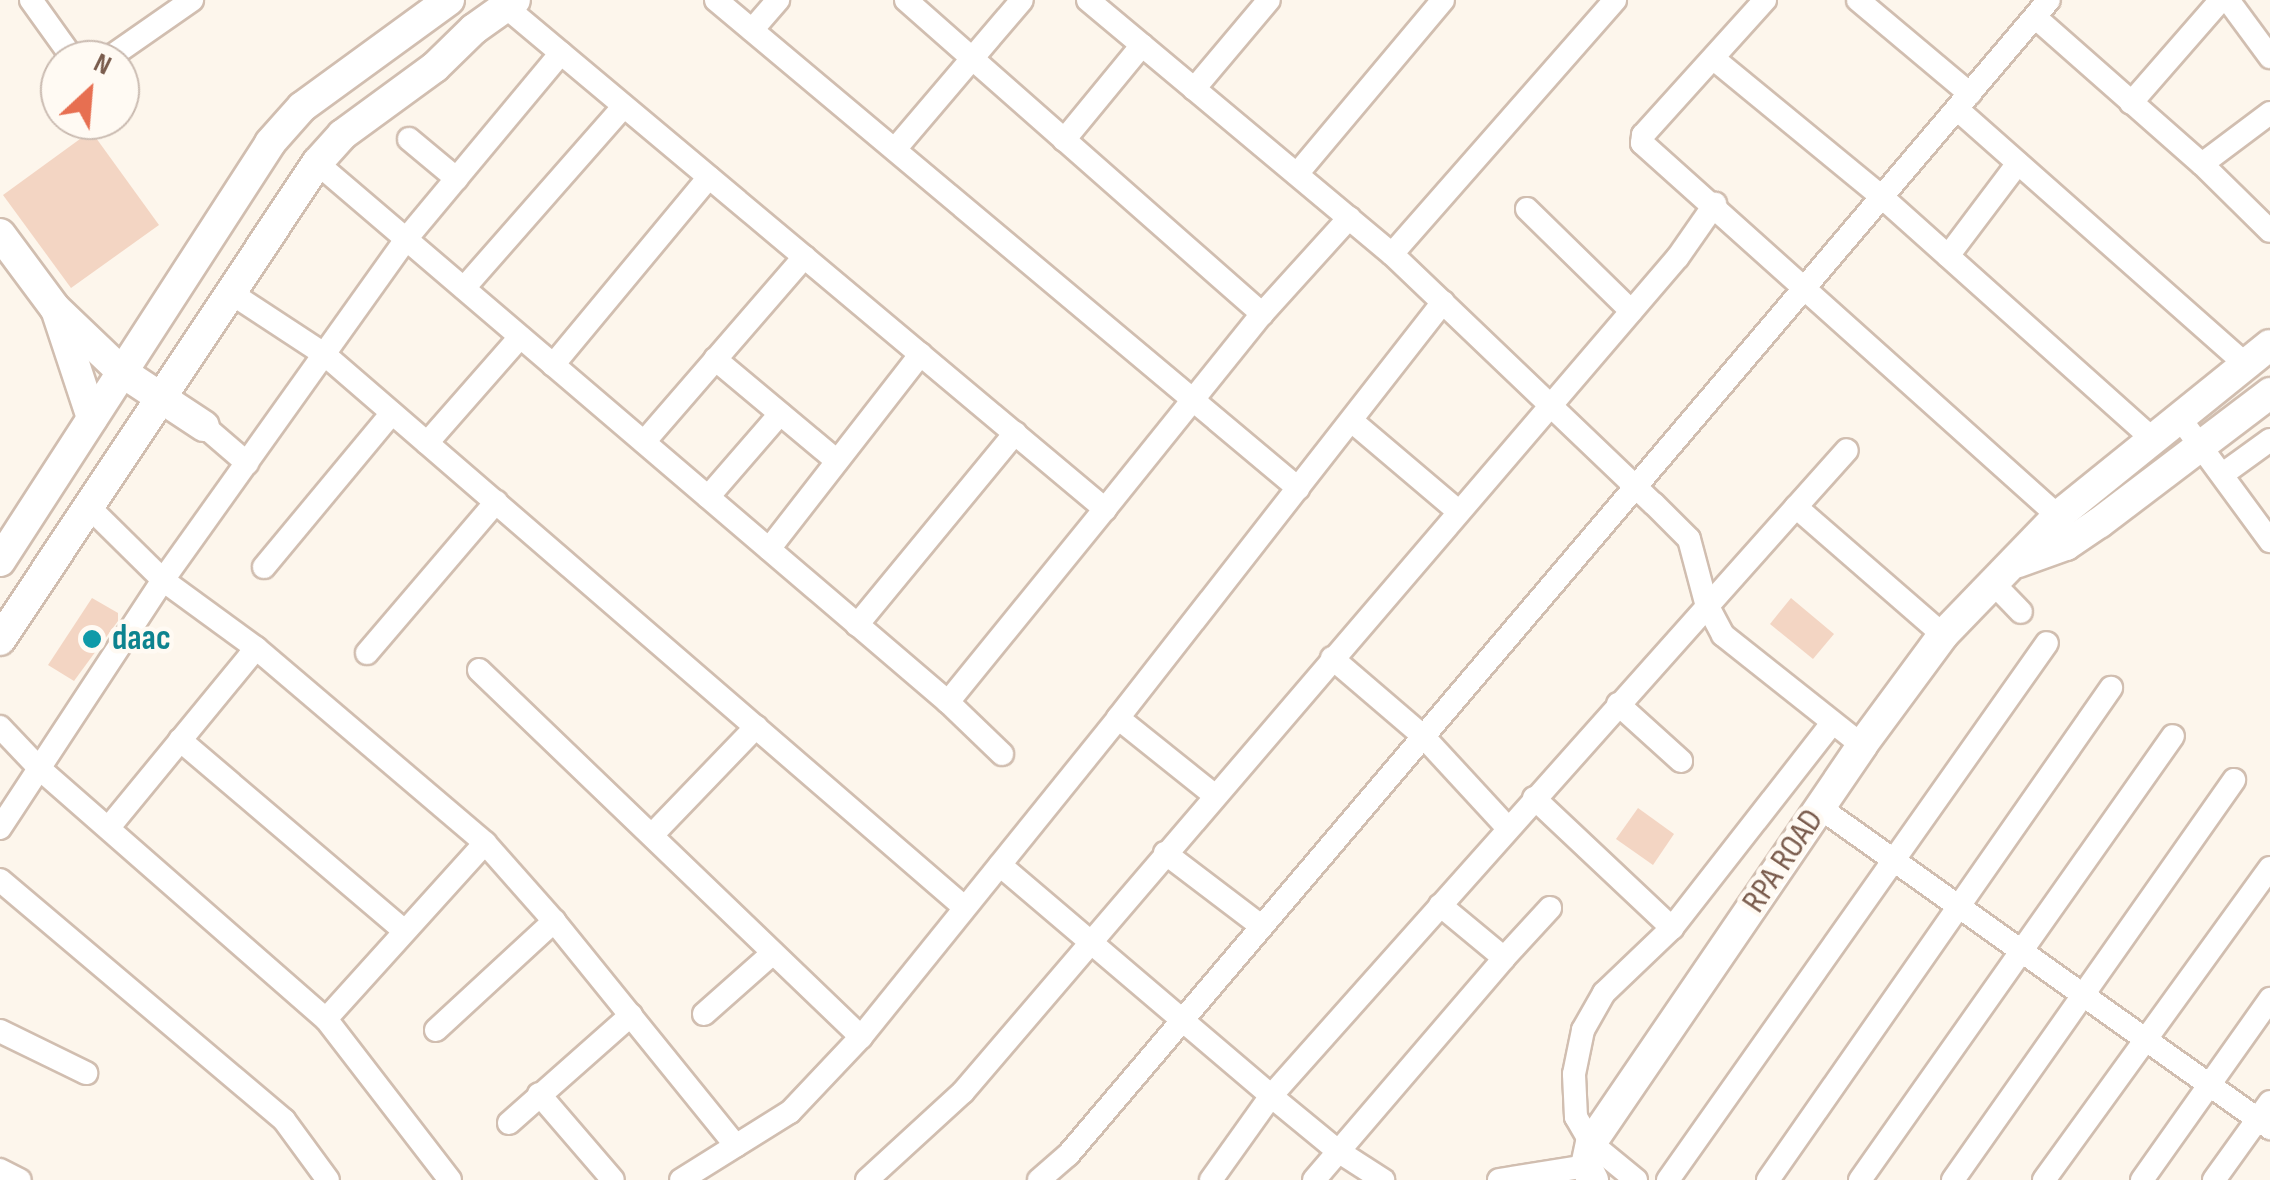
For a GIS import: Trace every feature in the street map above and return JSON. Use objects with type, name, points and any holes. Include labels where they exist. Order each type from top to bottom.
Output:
[{"type":"street","points":[[32,0],[60,40]]},
{"type":"street","points":[[135,40],[192,0]]},
{"type":"street","points":[[4,544],[92,418],[270,143],[302,107],[450,0]]},
{"type":"street","points":[[716,0],[1298,488]]},
{"type":"street","points":[[752,30],[778,0]]},
{"type":"street","points":[[906,0],[1262,314]]},
{"type":"street","points":[[896,148],[1022,0]]},
{"type":"street","points":[[1194,88],[1269,0]]},
{"type":"street","points":[[1297,174],[1443,0]]},
{"type":"street","points":[[1392,254],[1615,0]]},
{"type":"street","points":[[1765,0],[1642,135],[1642,143],[1715,204],[1805,285],[1882,362],[2058,516]]},
{"type":"street","points":[[1858,0],[1964,101],[2018,162],[2244,363]]},
{"type":"street","points":[[2131,102],[2225,0],[2270,57]]},
{"type":"street","points":[[0,640],[317,163],[342,135],[436,67],[474,29],[511,3],[624,106],[1106,509]]},
{"type":"street","points":[[1100,4],[1142,45],[1392,254],[1689,540],[1706,603],[1723,635],[1862,745]]},
{"type":"street","points":[[1040,1180],[1068,1156],[1633,486],[2042,9],[2131,102],[2270,231]]},
{"type":"street","points":[[1064,140],[1142,45]]},
{"type":"street","points":[[0,828],[163,580],[406,240],[562,53]]},
{"type":"street","points":[[1714,59],[1882,197],[2153,438]]},
{"type":"street","points":[[464,288],[624,106]]},
{"type":"street","points":[[2202,164],[2270,112]]},
{"type":"street","points":[[408,139],[457,179]]},
{"type":"street","points":[[1948,256],[2018,162]]},
{"type":"street","points":[[317,163],[948,702],[1002,754]]},
{"type":"street","points":[[553,365],[709,177]]},
{"type":"street","points":[[867,1180],[964,1092],[1164,853],[1678,257],[1715,204]]},
{"type":"street","points":[[1527,208],[1631,310]]},
{"type":"street","points":[[948,702],[1262,314],[1349,218]]},
{"type":"street","points":[[0,234],[55,308],[122,372],[204,426],[248,463]]},
{"type":"street","points":[[644,442],[804,256]]},
{"type":"street","points":[[231,293],[324,354],[964,907]]},
{"type":"street","points":[[685,1179],[790,1112],[860,1038],[1353,422],[1443,302]]},
{"type":"street","points":[[55,308],[92,418]]},
{"type":"street","points":[[427,443],[520,336]]},
{"type":"street","name":"RPA ROAD","points":[[1589,1169],[1819,807],[1943,636],[2058,516],[2270,344]]},
{"type":"street","points":[[769,549],[921,354]]},
{"type":"street","points":[[715,360],[837,461]]},
{"type":"street","name":"RPA ROAD","points":[[2002,574],[2066,545],[2270,394]]},
{"type":"street","points":[[264,567],[392,413]]},
{"type":"street","points":[[708,497],[780,414]]},
{"type":"street","points":[[2178,417],[2202,444],[2270,541]]},
{"type":"street","points":[[1353,422],[1458,511]]},
{"type":"street","points":[[857,625],[1014,433]]},
{"type":"street","points":[[2223,474],[2270,440]]},
{"type":"street","points":[[1210,1180],[1271,1096],[1846,450]]},
{"type":"street","points":[[367,653],[496,502]]},
{"type":"street","points":[[89,507],[163,580],[256,648],[485,844],[554,921],[736,1146]]},
{"type":"street","points":[[1796,507],[1943,636]]},
{"type":"street","points":[[2002,574],[2021,612]]},
{"type":"street","points":[[1668,1180],[2047,644]]},
{"type":"street","points":[[110,826],[256,648]]},
{"type":"street","points":[[1332,658],[1423,736],[1508,828]]},
{"type":"street","points":[[479,670],[860,1038]]},
{"type":"street","points":[[1768,1180],[2111,688]]},
{"type":"street","points":[[1618,704],[1682,761]]},
{"type":"street","points":[[1118,718],[1214,795]]},
{"type":"street","points":[[1589,1169],[1574,1102],[1574,1074],[1583,1030],[1604,993],[1672,928],[1832,723]]},
{"type":"street","points":[[0,727],[40,768],[326,1019],[450,1180]]},
{"type":"street","points":[[653,834],[756,727]]},
{"type":"street","points":[[1860,1180],[2173,736]]},
{"type":"street","points":[[180,740],[403,930]]},
{"type":"street","points":[[1953,1180],[2234,780]]},
{"type":"street","points":[[1534,798],[1672,928]]},
{"type":"street","points":[[1819,807],[2209,1085],[2266,1117],[2214,1180]]},
{"type":"street","points":[[326,1019],[485,844]]},
{"type":"street","points":[[1164,853],[1261,926]]},
{"type":"street","points":[[1000,865],[1338,1152],[1383,1180]]},
{"type":"street","points":[[2044,1180],[2270,868]]},
{"type":"street","points":[[0,880],[284,1120],[328,1180]]},
{"type":"street","points":[[1440,905],[1504,958]]},
{"type":"street","points":[[1314,1180],[1550,908]]},
{"type":"street","points":[[436,1030],[554,921]]},
{"type":"street","points":[[704,1014],[773,953]]},
{"type":"street","points":[[2142,1180],[2270,999]]},
{"type":"street","points":[[509,1123],[631,1014]]},
{"type":"street","points":[[0,1030],[86,1073]]},
{"type":"street","points":[[539,1094],[613,1180]]},
{"type":"street","points":[[1500,1180],[1589,1169],[1636,1180]]},
{"type":"street","points":[[0,1170],[20,1180]]},
{"type":"building","points":[[79,140],[98,140],[159,225],[71,288],[3,195]]},
{"type":"building","name":"daac","points":[[92,598],[118,613],[118,621],[74,681],[48,665]]},
{"type":"building","points":[[1791,598],[1834,634],[1813,659],[1770,624]]},
{"type":"building","points":[[1638,808],[1674,834],[1653,865],[1616,839]]},
{"type":"place","name":"daac","points":[[92,639]]}]
